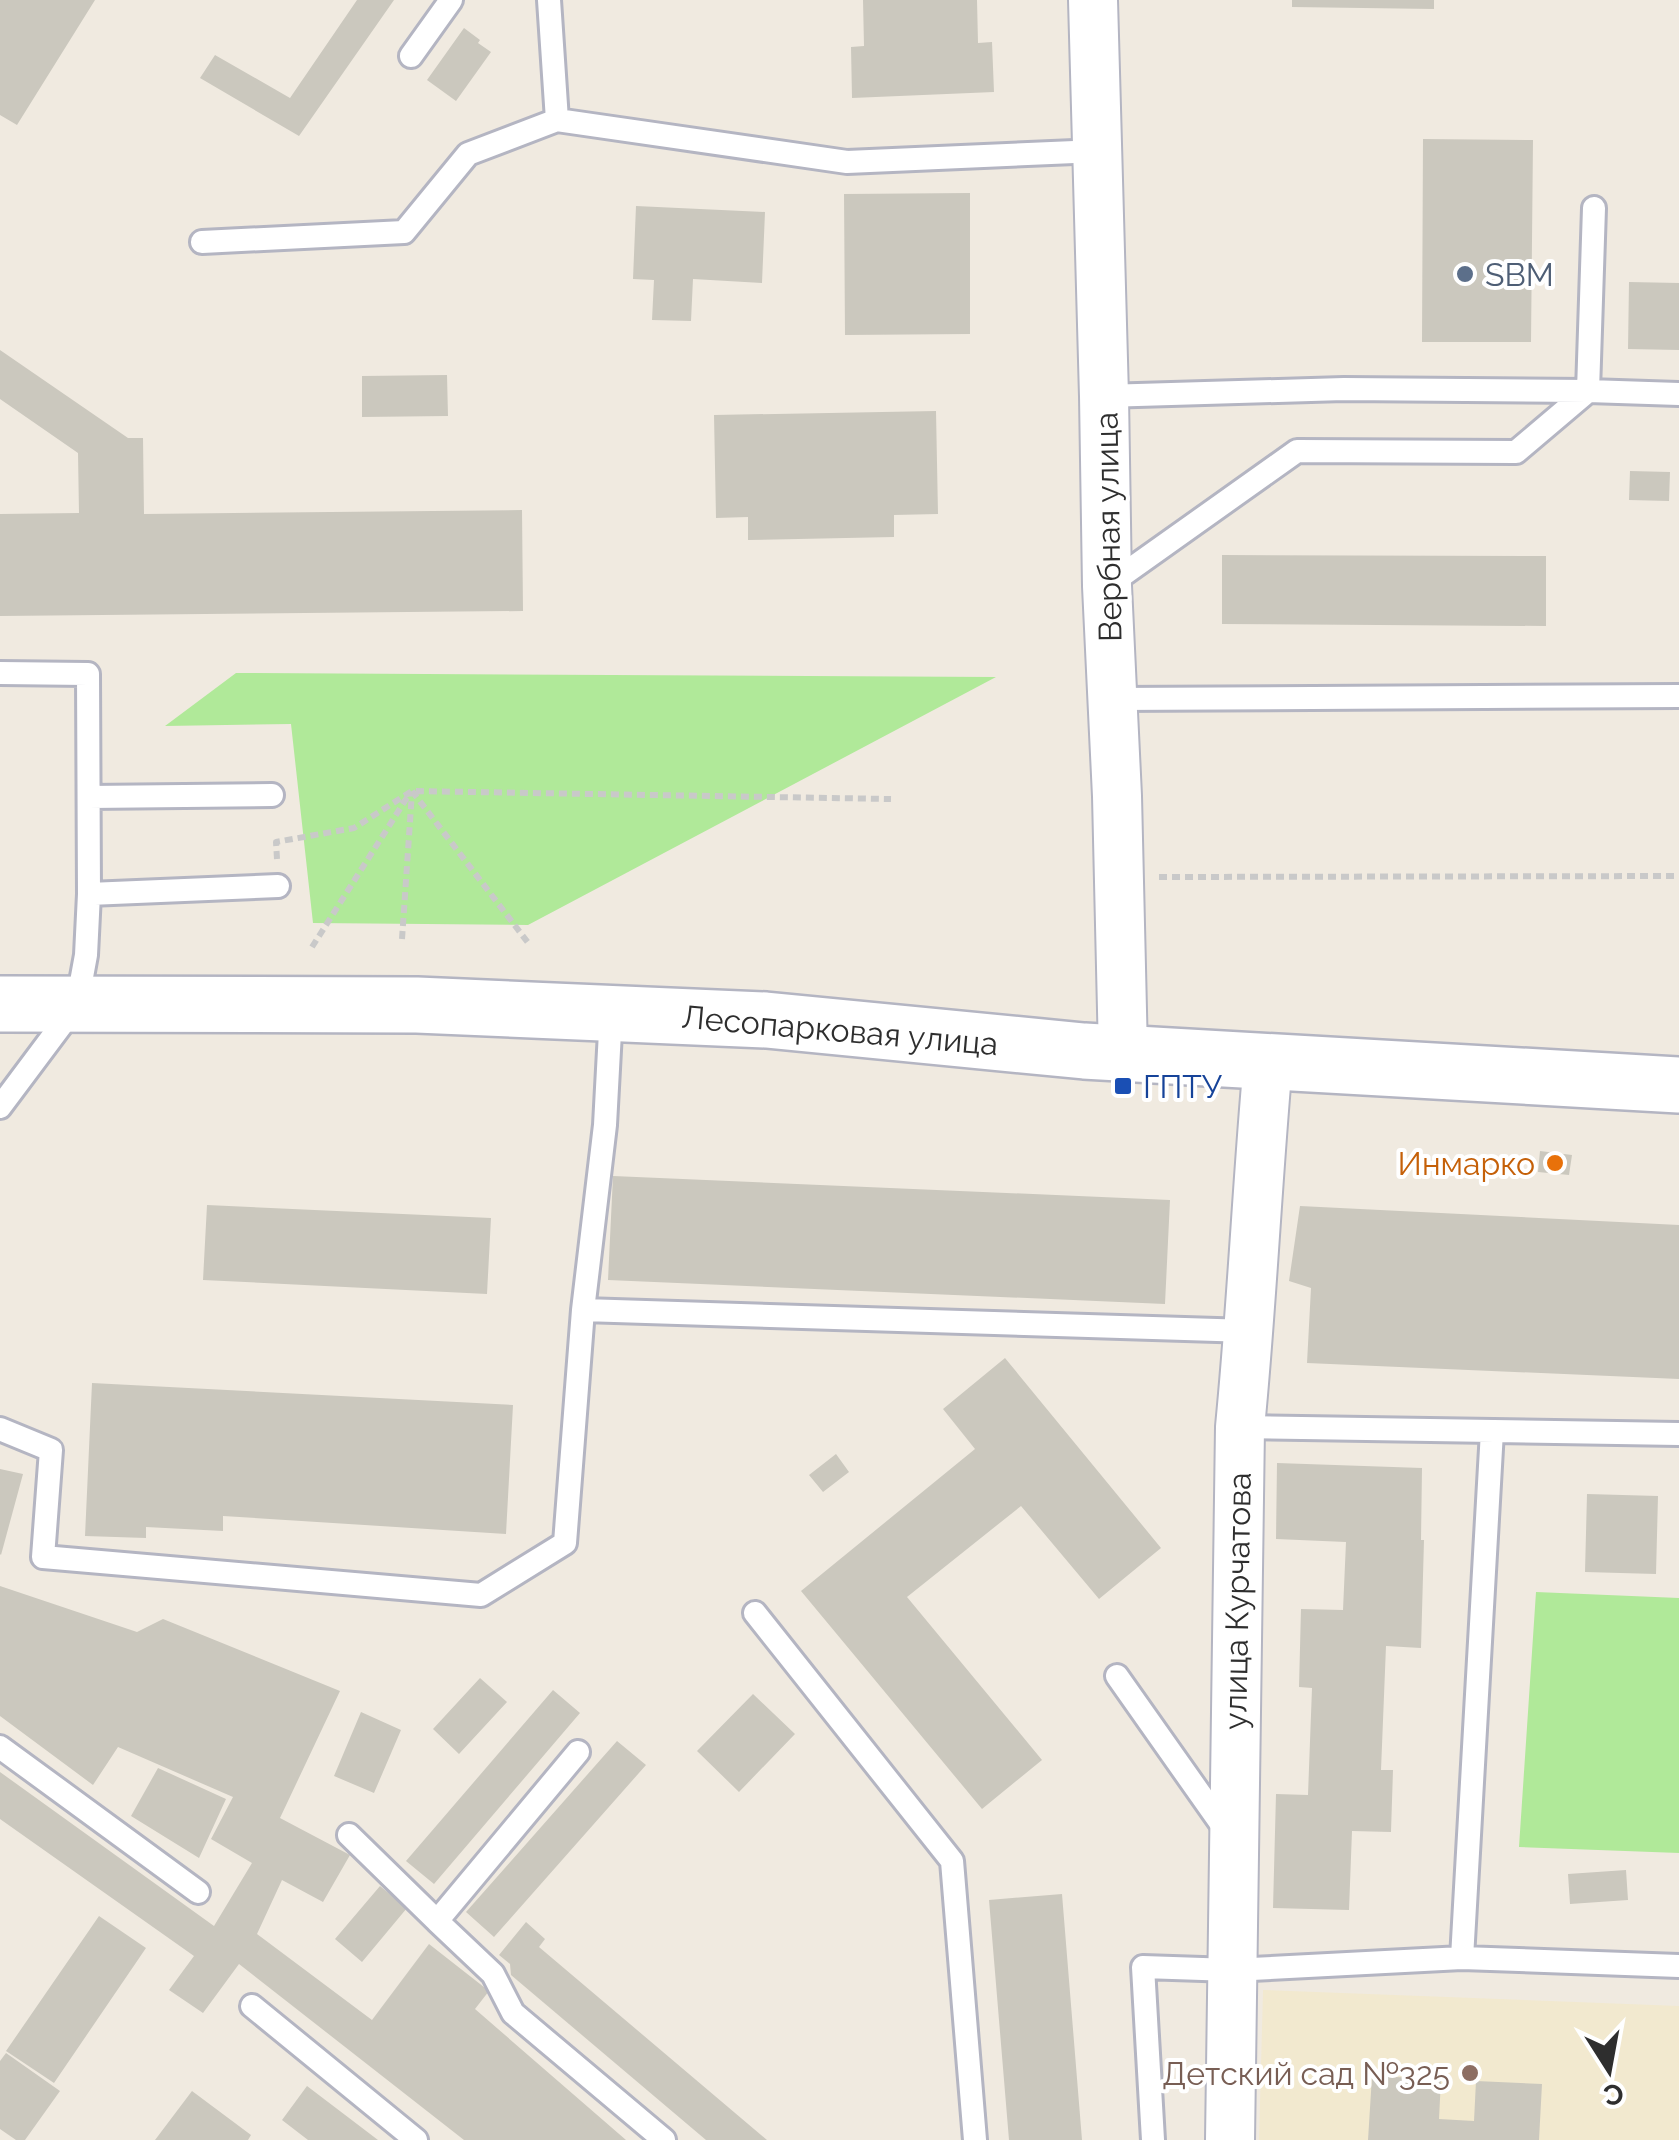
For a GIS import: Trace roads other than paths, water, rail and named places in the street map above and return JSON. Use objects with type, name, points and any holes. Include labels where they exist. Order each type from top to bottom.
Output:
[{"type":"main road","name":"Лесопарковая улица","points":[[0,1004],[417,1005],[766,1020],[1123,1053],[1679,1086]]},
{"type":"street","name":"Вербная улица","points":[[1093,0],[1123,1053]]},
{"type":"street","name":"улица Курчатова","points":[[1230,2140],[1240,1427],[1268,1062]]},
{"type":"lane","points":[[411,56],[451,0]]},
{"type":"lane","points":[[549,0],[557,120]]},
{"type":"lane","points":[[202,242],[404,232],[468,154],[557,120],[847,162],[1098,151]]},
{"type":"lane","points":[[1107,586],[1297,451],[1516,452],[1588,391],[1594,208]]},
{"type":"lane","points":[[1104,396],[1344,389],[1679,394]]},
{"type":"lane","points":[[0,673],[88,674],[89,894],[86,956],[78,1004],[0,1108]]},
{"type":"lane","points":[[1113,698],[1679,696]]},
{"type":"lane","points":[[88,797],[272,794]]},
{"type":"lane","points":[[89,894],[278,886]]},
{"type":"lane","points":[[0,1428],[51,1450],[44,1557],[480,1595],[565,1543],[584,1310],[605,1125],[610,1013]]},
{"type":"lane","points":[[584,1310],[1250,1331]]},
{"type":"lane","points":[[1240,1427],[1679,1434]]},
{"type":"lane","points":[[1462,1958],[1492,1432]]},
{"type":"lane","points":[[754,1613],[952,1862],[975,2140]]},
{"type":"lane","points":[[1117,1676],[1234,1842]]},
{"type":"lane","points":[[0,1747],[198,1892]]},
{"type":"lane","points":[[438,1921],[578,1752]]},
{"type":"lane","points":[[349,1835],[493,1974],[513,2013],[664,2140]]},
{"type":"lane","points":[[1153,2140],[1143,1967],[1232,1970],[1462,1958],[1679,1966]]},
{"type":"lane","points":[[252,2006],[416,2140]]},
{"type":"place","name":"SBM","points":[[1465,274]]},
{"type":"place","name":"ГПТУ","points":[[1123,1086]]},
{"type":"place","name":"Инмарко","points":[[1555,1163]]},
{"type":"place","name":"Детский сад №325","points":[[1470,2073]]}]
